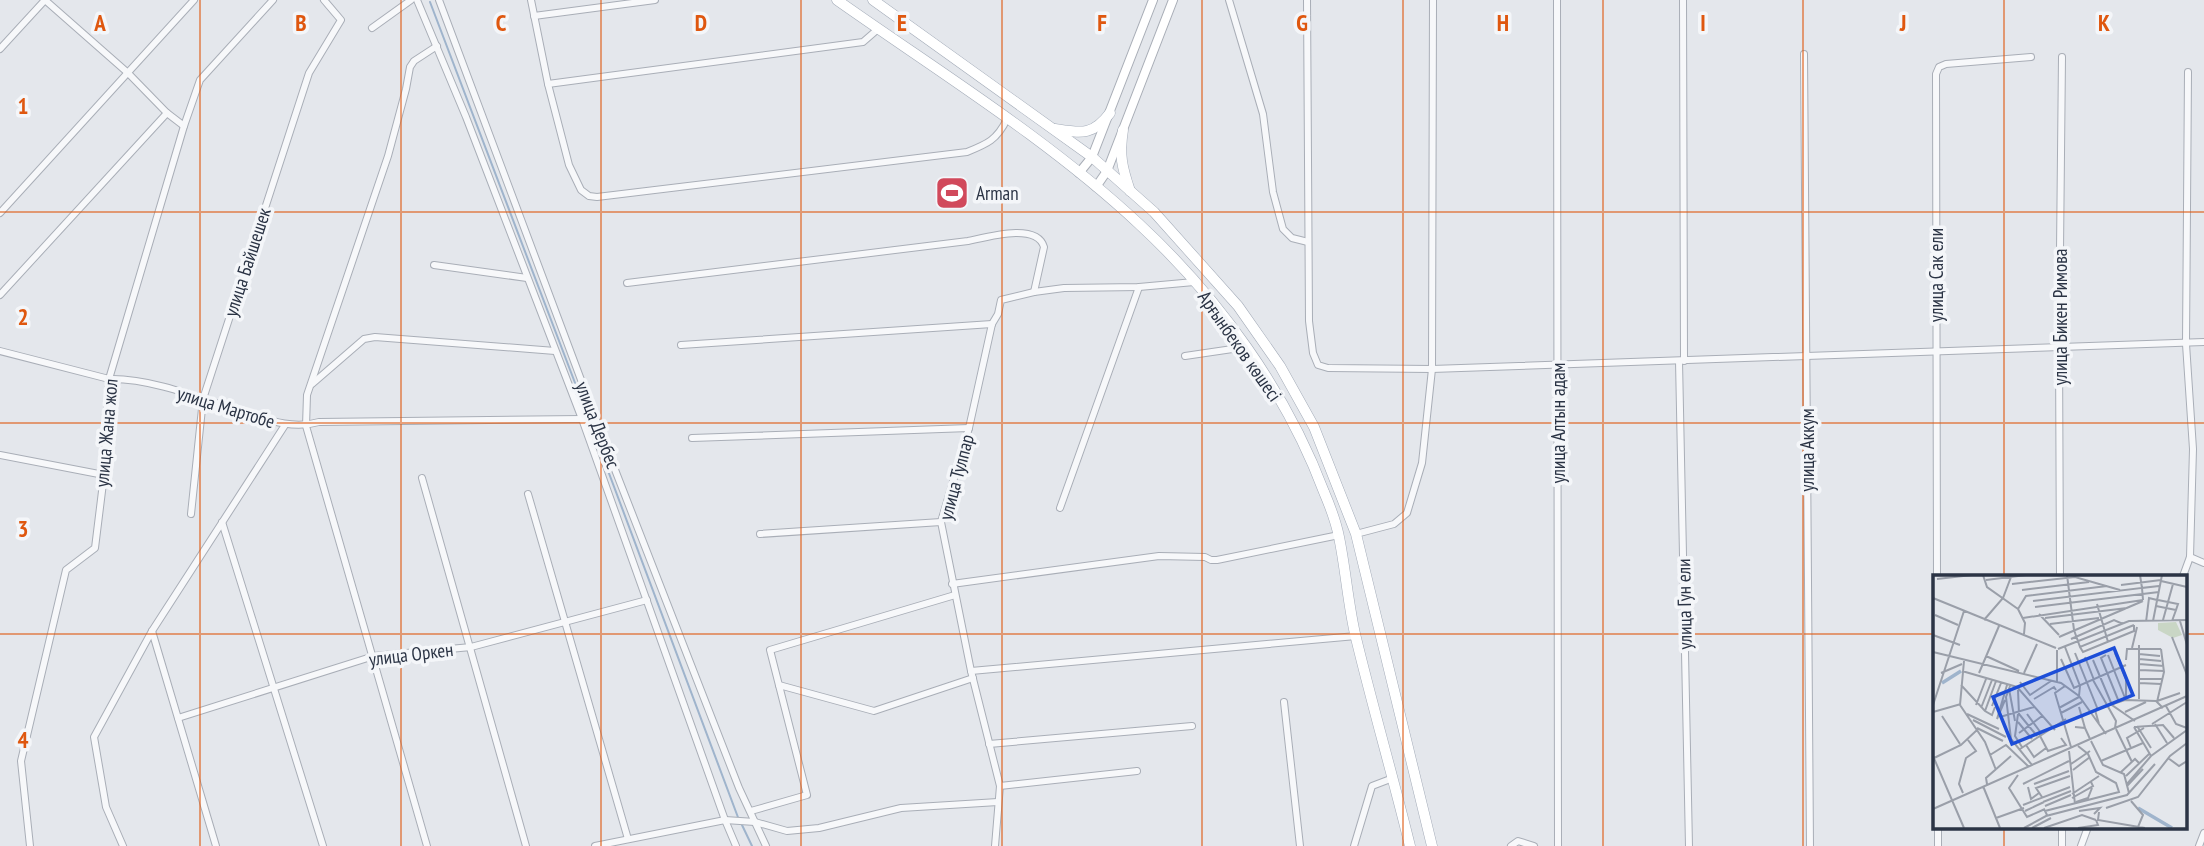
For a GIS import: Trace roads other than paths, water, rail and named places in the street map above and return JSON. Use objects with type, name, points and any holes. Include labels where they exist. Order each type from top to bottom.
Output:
[{"type":"main road","name":"Арғынбеков көшесі","points":[[837,0],[1007,119],[1079,173],[1140,224],[1194,282],[1246,347],[1275,390],[1297,433],[1323,489],[1339,535],[1356,636],[1410,846]]},
{"type":"main road","name":"Арғынбеков көшесі","points":[[873,0],[1053,128],[1131,191],[1154,212],[1238,306],[1280,366],[1314,427],[1356,534],[1432,846]]},
{"type":"main road","points":[[1079,173],[1092,157],[1153,0]]},
{"type":"main road","points":[[1096,187],[1107,171],[1173,0]]},
{"type":"main road","points":[[1053,128],[1076,132],[1092,131],[1102,124],[1110,113]]},
{"type":"main road","points":[[1123,130],[1120,151],[1122,167],[1131,191]]},
{"type":"street","points":[[0,50],[45,0],[184,126]]},
{"type":"street","points":[[0,213],[194,0]]},
{"type":"street","name":"улица Жана жол","points":[[30,846],[21,761],[66,570],[95,548],[104,474],[109,379],[200,80],[273,0]]},
{"type":"street","name":"улица Байшешек","points":[[191,514],[203,399],[309,73],[341,20],[324,0]]},
{"type":"street","points":[[372,28],[411,0]]},
{"type":"street","name":"улица Дербес","points":[[416,0],[438,46],[582,419],[736,846]]},
{"type":"street","name":"улица Дербес","points":[[439,0],[615,470],[739,788],[766,846]]},
{"type":"street","points":[[531,0],[569,165],[581,190],[589,196],[967,152],[988,144],[1007,119]]},
{"type":"street","points":[[534,16],[655,0]]},
{"type":"street","points":[[1229,0],[1264,114],[1273,192],[1280,221],[1283,229],[1292,237],[1308,242]]},
{"type":"street","points":[[1307,0],[1310,321],[1313,352],[1318,365],[1328,368],[1432,369],[2204,342]]},
{"type":"street","points":[[1356,534],[1394,524],[1407,513],[1422,463],[1432,369],[1433,0]]},
{"type":"street","name":"улица Алтын адам","points":[[1557,0],[1558,846]]},
{"type":"street","name":"улица Гун ели","points":[[1683,0],[1682,361],[1689,846]]},
{"type":"street","points":[[548,83],[863,42],[878,29]]},
{"type":"street","points":[[426,846],[374,656],[306,426],[307,395],[388,156],[407,89],[410,67],[414,61],[438,46]]},
{"type":"street","name":"улица Аккум","points":[[1804,54],[1810,846]]},
{"type":"street","name":"улица Сак ели","points":[[1937,575],[1936,74],[1939,67],[1946,64],[2031,57]]},
{"type":"street","name":"улица Бикен Римова","points":[[2060,575],[2059,348],[2063,57]]},
{"type":"street","points":[[2183,575],[2190,557],[2193,449],[2186,344],[2188,72]]},
{"type":"street","points":[[0,295],[167,113]]},
{"type":"street","points":[[627,283],[1017,233],[1033,235],[1044,243],[1034,292]]},
{"type":"street","points":[[434,265],[527,278]]},
{"type":"street","name":"улица Тулпар","points":[[995,846],[1000,786],[972,674],[941,522],[968,428],[992,324],[998,314],[1001,300],[1034,292],[1064,288],[1139,287],[1194,282]]},
{"type":"street","points":[[1060,508],[1139,287]]},
{"type":"street","points":[[681,345],[992,324]]},
{"type":"street","points":[[311,386],[364,339],[375,337],[555,352]]},
{"type":"street","points":[[1185,356],[1246,347]]},
{"type":"street","name":"улица Мартобе","points":[[0,351],[109,379],[126,379],[203,399],[285,425],[306,426],[319,422],[582,419]]},
{"type":"street","points":[[123,846],[106,807],[94,737],[152,631],[285,425]]},
{"type":"street","points":[[692,438],[968,428]]},
{"type":"street","points":[[0,455],[104,474]]},
{"type":"street","points":[[422,478],[526,846]]},
{"type":"street","points":[[528,494],[628,839]]},
{"type":"street","points":[[222,522],[324,846]]},
{"type":"street","points":[[760,534],[941,522]]},
{"type":"street","points":[[952,584],[1159,556],[1205,557],[1217,560],[1339,535]]},
{"type":"street","points":[[2190,557],[2204,563]]},
{"type":"street","points":[[751,811],[807,795],[770,650],[955,595]]},
{"type":"street","name":"улица Оркен","points":[[178,718],[374,656],[471,647],[647,600]]},
{"type":"street","points":[[152,631],[216,846]]},
{"type":"street","points":[[779,685],[874,711],[972,674],[1356,636]]},
{"type":"street","points":[[1284,702],[1300,846]]},
{"type":"street","points":[[989,744],[1192,726]]},
{"type":"street","points":[[1000,786],[1137,771]]},
{"type":"street","points":[[1354,846],[1372,786],[1393,778]]},
{"type":"street","points":[[595,846],[725,820],[755,822],[786,831],[819,828],[901,808],[998,802]]},
{"type":"street","points":[[1938,828],[1938,846]]},
{"type":"street","points":[[2062,828],[2062,846]]},
{"type":"street","points":[[2081,846],[2088,828]]},
{"type":"street","points":[[2199,846],[2204,833]]},
{"type":"street","points":[[641,836],[642,846]]},
{"type":"street","points":[[1511,846],[1518,841],[1534,846]]},
{"type":"waterway","points":[[430,2],[588,417]]},
{"type":"waterway","points":[[592,428],[739,820]]},
{"type":"waterway","points":[[742,825],[752,846]]},
{"type":"place","name":"Arman","points":[[952,193]]}]
